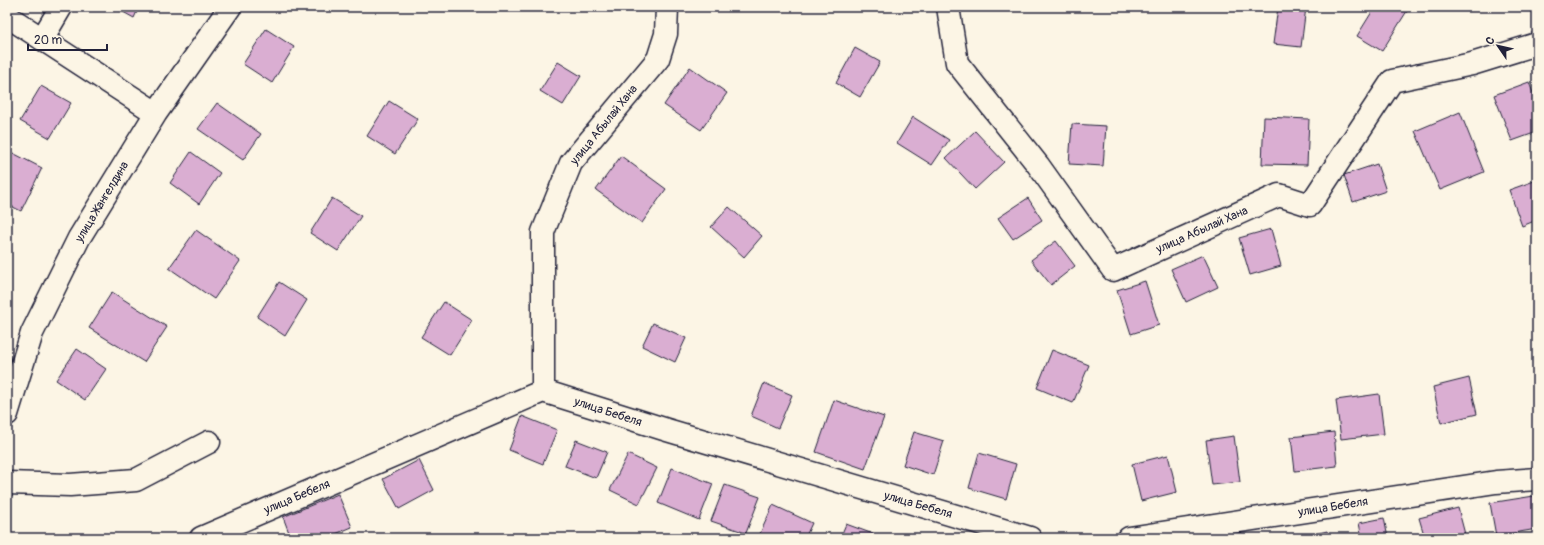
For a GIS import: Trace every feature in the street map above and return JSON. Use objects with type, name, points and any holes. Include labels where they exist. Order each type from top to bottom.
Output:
[{"type":"street","points":[[42,39],[61,7]]},
{"type":"street","name":"улица Жангелдина","points":[[7,414],[32,333],[80,238],[156,113],[230,7]]},
{"type":"street","name":"улица Абылай Хана","points":[[543,391],[543,232],[571,163],[658,59],[666,34],[667,7]]},
{"type":"street","name":"улица Абылай Хана","points":[[948,7],[957,63],[1038,165],[1113,270],[1279,196],[1310,205],[1392,81],[1472,64],[1537,44]]},
{"type":"street","points":[[7,16],[156,113]]},
{"type":"street","name":"улица Бебеля","points":[[201,538],[543,391],[667,430],[1030,538]]},
{"type":"street","points":[[7,482],[70,486],[136,480],[209,442]]},
{"type":"street","name":"улица Бебеля","points":[[1129,538],[1496,482],[1537,479]]},
{"type":"building","points":[[114,7],[139,7],[134,18]]},
{"type":"building","points":[[1278,7],[1306,7],[1301,47],[1273,44]]},
{"type":"building","points":[[1375,7],[1401,7],[1407,11],[1382,51],[1357,36]]},
{"type":"building","points":[[266,29],[294,47],[272,83],[243,64]]},
{"type":"building","points":[[855,48],[880,62],[860,97],[836,83]]},
{"type":"building","points":[[558,62],[581,76],[563,105],[540,91]]},
{"type":"building","points":[[690,67],[727,93],[701,130],[664,105]]},
{"type":"building","points":[[1529,82],[1537,104],[1537,132],[1512,141],[1494,95]]},
{"type":"building","points":[[41,86],[71,103],[50,138],[20,121]]},
{"type":"building","points":[[389,101],[418,119],[395,154],[367,136]]},
{"type":"building","points":[[217,103],[261,134],[243,160],[198,129]]},
{"type":"building","points":[[1460,112],[1484,172],[1440,190],[1415,131]]},
{"type":"building","points":[[913,117],[949,140],[932,165],[897,143]]},
{"type":"building","points":[[1264,117],[1309,119],[1307,165],[1262,164]]},
{"type":"building","points":[[1072,124],[1106,126],[1103,166],[1069,164]]},
{"type":"building","points":[[975,131],[1004,162],[975,189],[946,158]]},
{"type":"building","points":[[7,150],[42,168],[21,211],[7,204]]},
{"type":"building","points":[[191,152],[220,173],[199,204],[170,183]]},
{"type":"building","points":[[621,156],[666,189],[642,223],[596,190]]},
{"type":"building","points":[[1377,164],[1386,191],[1353,202],[1344,175]]},
{"type":"building","points":[[1537,180],[1537,220],[1522,226],[1509,190]]},
{"type":"building","points":[[332,198],[361,216],[338,251],[310,233]]},
{"type":"building","points":[[1028,198],[1042,220],[1013,239],[998,218]]},
{"type":"building","points":[[729,207],[762,236],[744,257],[711,227]]},
{"type":"building","points":[[1271,229],[1281,266],[1250,275],[1239,238]]},
{"type":"building","points":[[196,230],[240,261],[214,299],[169,268]]},
{"type":"building","points":[[1056,241],[1075,266],[1051,285],[1031,260]]},
{"type":"building","points":[[1203,255],[1218,287],[1186,302],[1171,269]]},
{"type":"building","points":[[1145,281],[1159,325],[1131,334],[1117,290]]},
{"type":"building","points":[[279,282],[307,300],[285,336],[257,317]]},
{"type":"building","points":[[112,292],[167,327],[144,362],[89,328]]},
{"type":"building","points":[[444,302],[472,320],[450,355],[421,337]]},
{"type":"building","points":[[653,323],[686,338],[675,362],[642,346]]},
{"type":"building","points":[[77,349],[106,369],[85,400],[56,380]]},
{"type":"building","points":[[1052,350],[1089,365],[1073,403],[1037,388]]},
{"type":"building","points":[[1469,378],[1477,414],[1441,423],[1433,387]]},
{"type":"building","points":[[764,383],[792,395],[778,428],[751,416]]},
{"type":"building","points":[[1379,394],[1384,434],[1341,439],[1336,400]]},
{"type":"building","points":[[834,400],[884,417],[865,469],[816,452]]},
{"type":"building","points":[[522,416],[557,430],[543,464],[509,450]]},
{"type":"building","points":[[914,432],[944,441],[933,475],[903,465]]},
{"type":"building","points":[[1334,432],[1337,466],[1295,471],[1291,437]]},
{"type":"building","points":[[1234,436],[1240,482],[1212,485],[1206,440]]},
{"type":"building","points":[[576,440],[607,452],[596,478],[565,466]]},
{"type":"building","points":[[979,453],[1016,464],[1006,499],[969,488]]},
{"type":"building","points":[[628,454],[657,468],[639,504],[610,490]]},
{"type":"building","points":[[1168,455],[1177,492],[1141,501],[1132,464]]},
{"type":"building","points":[[419,460],[434,490],[399,509],[383,479]]},
{"type":"building","points":[[672,468],[713,484],[699,520],[658,503]]},
{"type":"building","points":[[725,485],[760,497],[746,533],[711,521]]},
{"type":"building","points":[[338,494],[352,527],[326,538],[291,538],[283,517]]},
{"type":"building","points":[[1534,496],[1537,515],[1537,529],[1496,536],[1490,503]]},
{"type":"building","points":[[773,505],[812,523],[805,538],[758,538]]},
{"type":"building","points":[[1458,508],[1466,538],[1425,538],[1419,518]]},
{"type":"building","points":[[1384,518],[1388,538],[1362,538],[1359,523]]},
{"type":"building","points":[[846,524],[884,538],[840,538]]},
{"type":"building","points":[[1327,531],[1329,538],[1300,538]]}]
